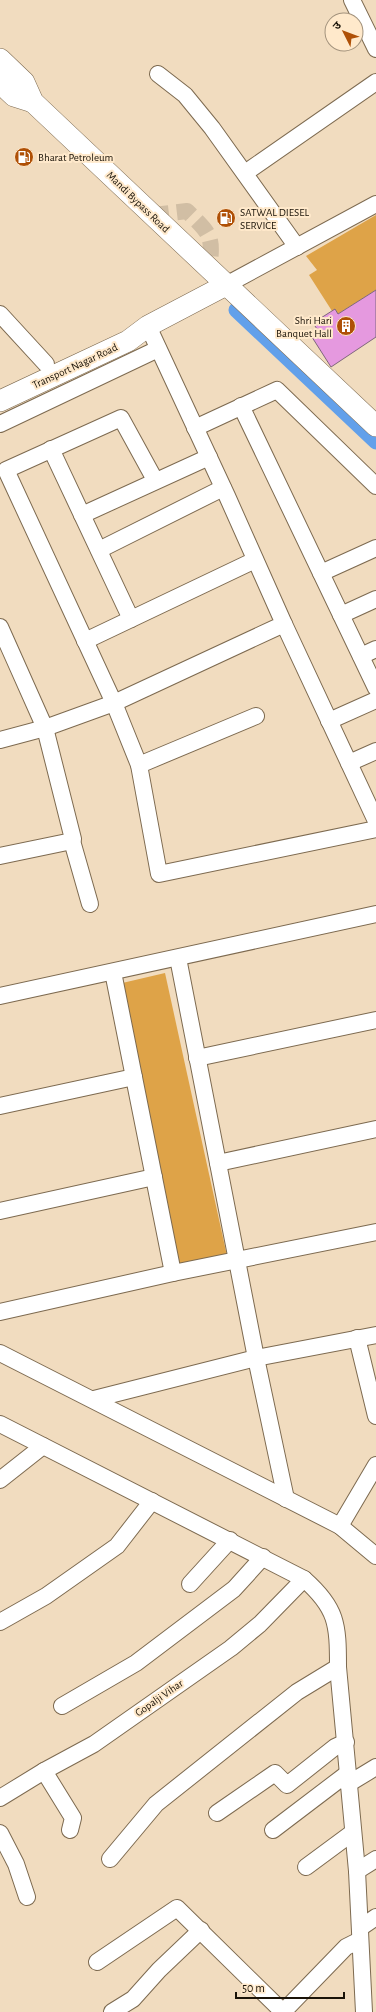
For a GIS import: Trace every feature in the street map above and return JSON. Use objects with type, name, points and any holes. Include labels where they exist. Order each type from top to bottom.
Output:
[{"type":"main road","name":"Mandi Bypass Road","points":[[0,59],[24,82],[33,102],[376,426]]},
{"type":"main road","name":"Mandi Bypass Road","points":[[0,83],[14,96],[33,102]]},
{"type":"main road","name":"Transport Nagar Road","points":[[0,401],[128,341],[148,326],[226,285]]},
{"type":"main road","name":"Transport Nagar Road","points":[[0,385],[131,326],[148,326]]},
{"type":"street","points":[[352,0],[375,43]]},
{"type":"street","points":[[158,74],[185,95],[245,174],[297,247]]},
{"type":"street","points":[[245,174],[376,82]]},
{"type":"street","points":[[226,285],[376,204]]},
{"type":"street","points":[[0,314],[46,364]]},
{"type":"street","points":[[148,326],[376,822]]},
{"type":"street","points":[[0,424],[158,349]]},
{"type":"street","points":[[195,428],[277,390],[376,486]]},
{"type":"street","points":[[241,406],[376,688]]},
{"type":"street","points":[[155,480],[121,418],[7,469],[6,472],[114,702],[139,766],[159,874],[376,829]]},
{"type":"street","points":[[51,449],[131,619]]},
{"type":"street","points":[[82,515],[155,480],[209,457]]},
{"type":"street","points":[[99,550],[223,488]]},
{"type":"street","points":[[321,574],[376,548]]},
{"type":"street","points":[[85,641],[256,560]]},
{"type":"street","points":[[341,615],[376,599]]},
{"type":"street","points":[[0,740],[45,728],[114,702],[284,624]]},
{"type":"street","points":[[0,627],[45,728],[72,841],[90,904]]},
{"type":"street","points":[[361,656],[376,649]]},
{"type":"street","points":[[329,721],[376,700]]},
{"type":"street","points":[[139,766],[256,716]]},
{"type":"street","points":[[349,763],[376,751]]},
{"type":"street","points":[[0,856],[72,841]]},
{"type":"street","points":[[0,996],[376,914]]},
{"type":"street","points":[[178,958],[256,1358],[286,1499]]},
{"type":"street","points":[[113,972],[173,1273]]},
{"type":"street","points":[[197,1058],[376,1020]]},
{"type":"street","points":[[0,1106],[134,1077]]},
{"type":"street","points":[[218,1163],[376,1129]]},
{"type":"street","points":[[0,1211],[154,1177]]},
{"type":"street","points":[[0,1312],[173,1273],[376,1232]]},
{"type":"street","points":[[94,1399],[256,1358],[376,1335]]},
{"type":"street","points":[[357,1338],[376,1416]]},
{"type":"street","points":[[0,1352],[340,1526],[376,1556]]},
{"type":"street","points":[[0,1424],[304,1579],[321,1594],[333,1612],[338,1643],[338,1667],[346,1742],[356,1871],[364,2012]]},
{"type":"street","points":[[0,1480],[43,1446]]},
{"type":"street","points":[[340,1526],[376,1465]]},
{"type":"street","points":[[0,1622],[46,1596],[117,1546],[152,1501]]},
{"type":"street","points":[[190,1584],[230,1540]]},
{"type":"street","points":[[62,1706],[136,1663],[234,1589],[263,1557]]},
{"type":"street","name":"Gopalji Vihar","points":[[0,1798],[44,1771],[94,1744],[231,1648],[260,1624],[304,1579]]},
{"type":"street","points":[[110,1859],[156,1804],[297,1692],[338,1667]]},
{"type":"street","points":[[217,1812],[275,1772],[287,1784],[335,1747],[346,1742]]},
{"type":"street","points":[[273,1830],[348,1779],[376,1767]]},
{"type":"street","points":[[44,1771],[73,1818],[70,1830]]},
{"type":"street","points":[[0,1833],[16,1864],[27,1897]]},
{"type":"street","points":[[306,1867],[352,1833]]},
{"type":"street","points":[[356,1871],[376,1859]]},
{"type":"street","points":[[97,1962],[177,1908],[283,2012],[376,1917]]},
{"type":"street","points":[[112,2012],[133,1999],[201,1930]]},
{"type":"shaded area","points":[[376,215],[376,290],[338,314],[332,311],[309,275],[317,270],[306,256]]},
{"type":"shaded area","points":[[165,973],[227,1256],[179,1267],[118,984]]},
{"type":"building","name":"Shri Hari Banquet Hall","points":[[376,290],[376,337],[331,367],[310,334],[317,329],[313,323],[335,309],[338,314]]},
{"type":"waterway","points":[[236,310],[376,442]]},
{"type":"tunnel","points":[[153,215],[187,211],[201,225],[208,236],[211,249],[209,269]]},
{"type":"place","name":"Bharat Petroleum","points":[[24,157]]},
{"type":"place","name":"SATWAL DIESEL SERVICE","points":[[226,218]]},
{"type":"place","name":"Shri Hari Banquet Hall","points":[[346,326]]}]
